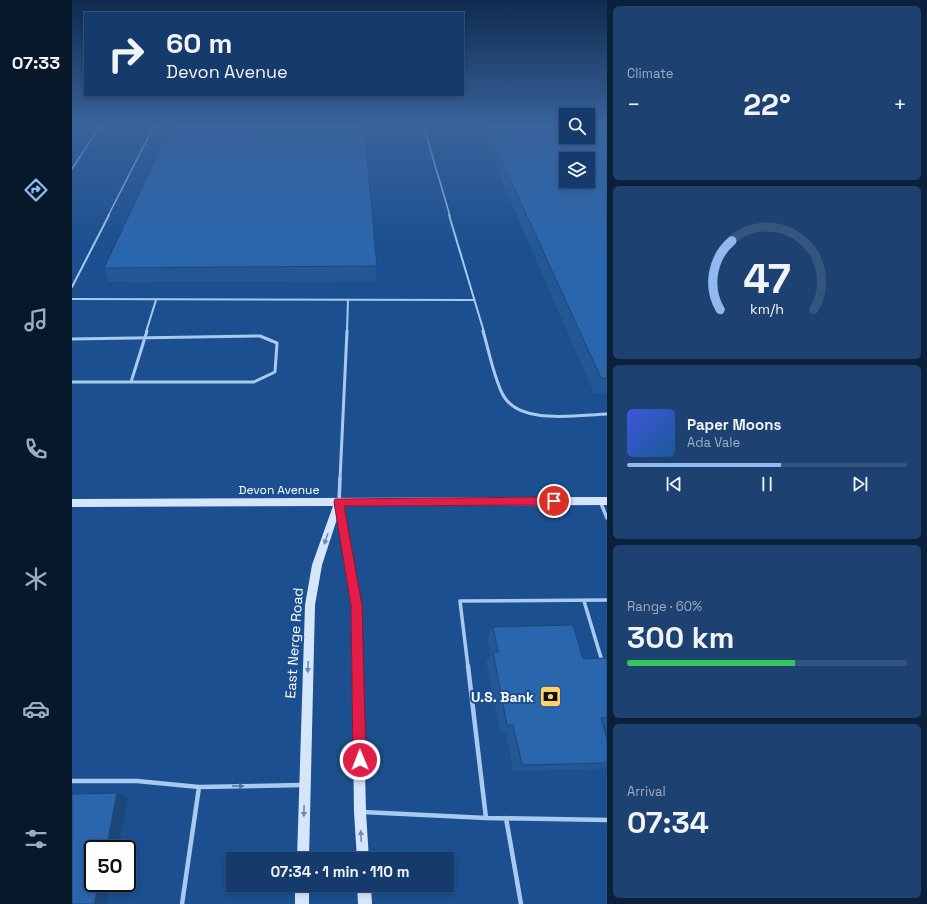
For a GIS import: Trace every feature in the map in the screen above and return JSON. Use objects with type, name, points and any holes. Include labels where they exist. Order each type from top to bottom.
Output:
[{"type":"main road","name":"Devon Avenue","points":[[72,503],[604,501]]},
{"type":"main road","name":"East Nerge Road","points":[[303,852],[310,604],[317,565],[338,502]]},
{"type":"main road","points":[[338,502],[356,605],[360,812],[363,852]]},
{"type":"main road","points":[[302,892],[302,904]]},
{"type":"main road","points":[[364,892],[365,904]]},
{"type":"lane","points":[[72,287],[134,166]]},
{"type":"lane","points":[[435,166],[473,300],[501,392],[506,402],[519,411],[538,414],[607,414]]},
{"type":"lane","points":[[72,299],[473,300]]},
{"type":"lane","points":[[131,382],[156,300]]},
{"type":"lane","points":[[338,502],[348,300]]},
{"type":"lane","points":[[72,338],[260,336],[277,343],[275,372],[254,382],[72,382]]},
{"type":"lane","points":[[604,501],[607,518]]},
{"type":"lane","points":[[486,818],[460,600],[607,600]]},
{"type":"lane","points":[[584,601],[603,664]]},
{"type":"lane","points":[[72,780],[137,781],[199,786],[304,785]]},
{"type":"lane","points":[[182,904],[199,786]]},
{"type":"lane","points":[[360,812],[486,818],[607,820]]},
{"type":"lane","points":[[506,818],[521,904]]},
{"type":"building","points":[[152,166],[368,166],[377,266],[104,268]]},
{"type":"building","points":[[504,166],[559,166],[559,188],[595,188],[595,166],[607,166],[607,378],[601,378]]},
{"type":"building","name":"U.S. Bank","points":[[573,625],[583,659],[607,658],[607,718],[601,718],[607,739],[607,763],[522,765],[513,725],[507,725],[493,652],[498,652],[493,627]]},
{"type":"building","points":[[117,793],[108,840],[84,840],[84,892],[97,892],[94,904],[72,904],[72,794]]},
{"type":"place","name":"U.S. Bank","points":[[550,697]]},
{"type":"route","points":[[360,760],[356,605],[338,502],[554,501]]}]
